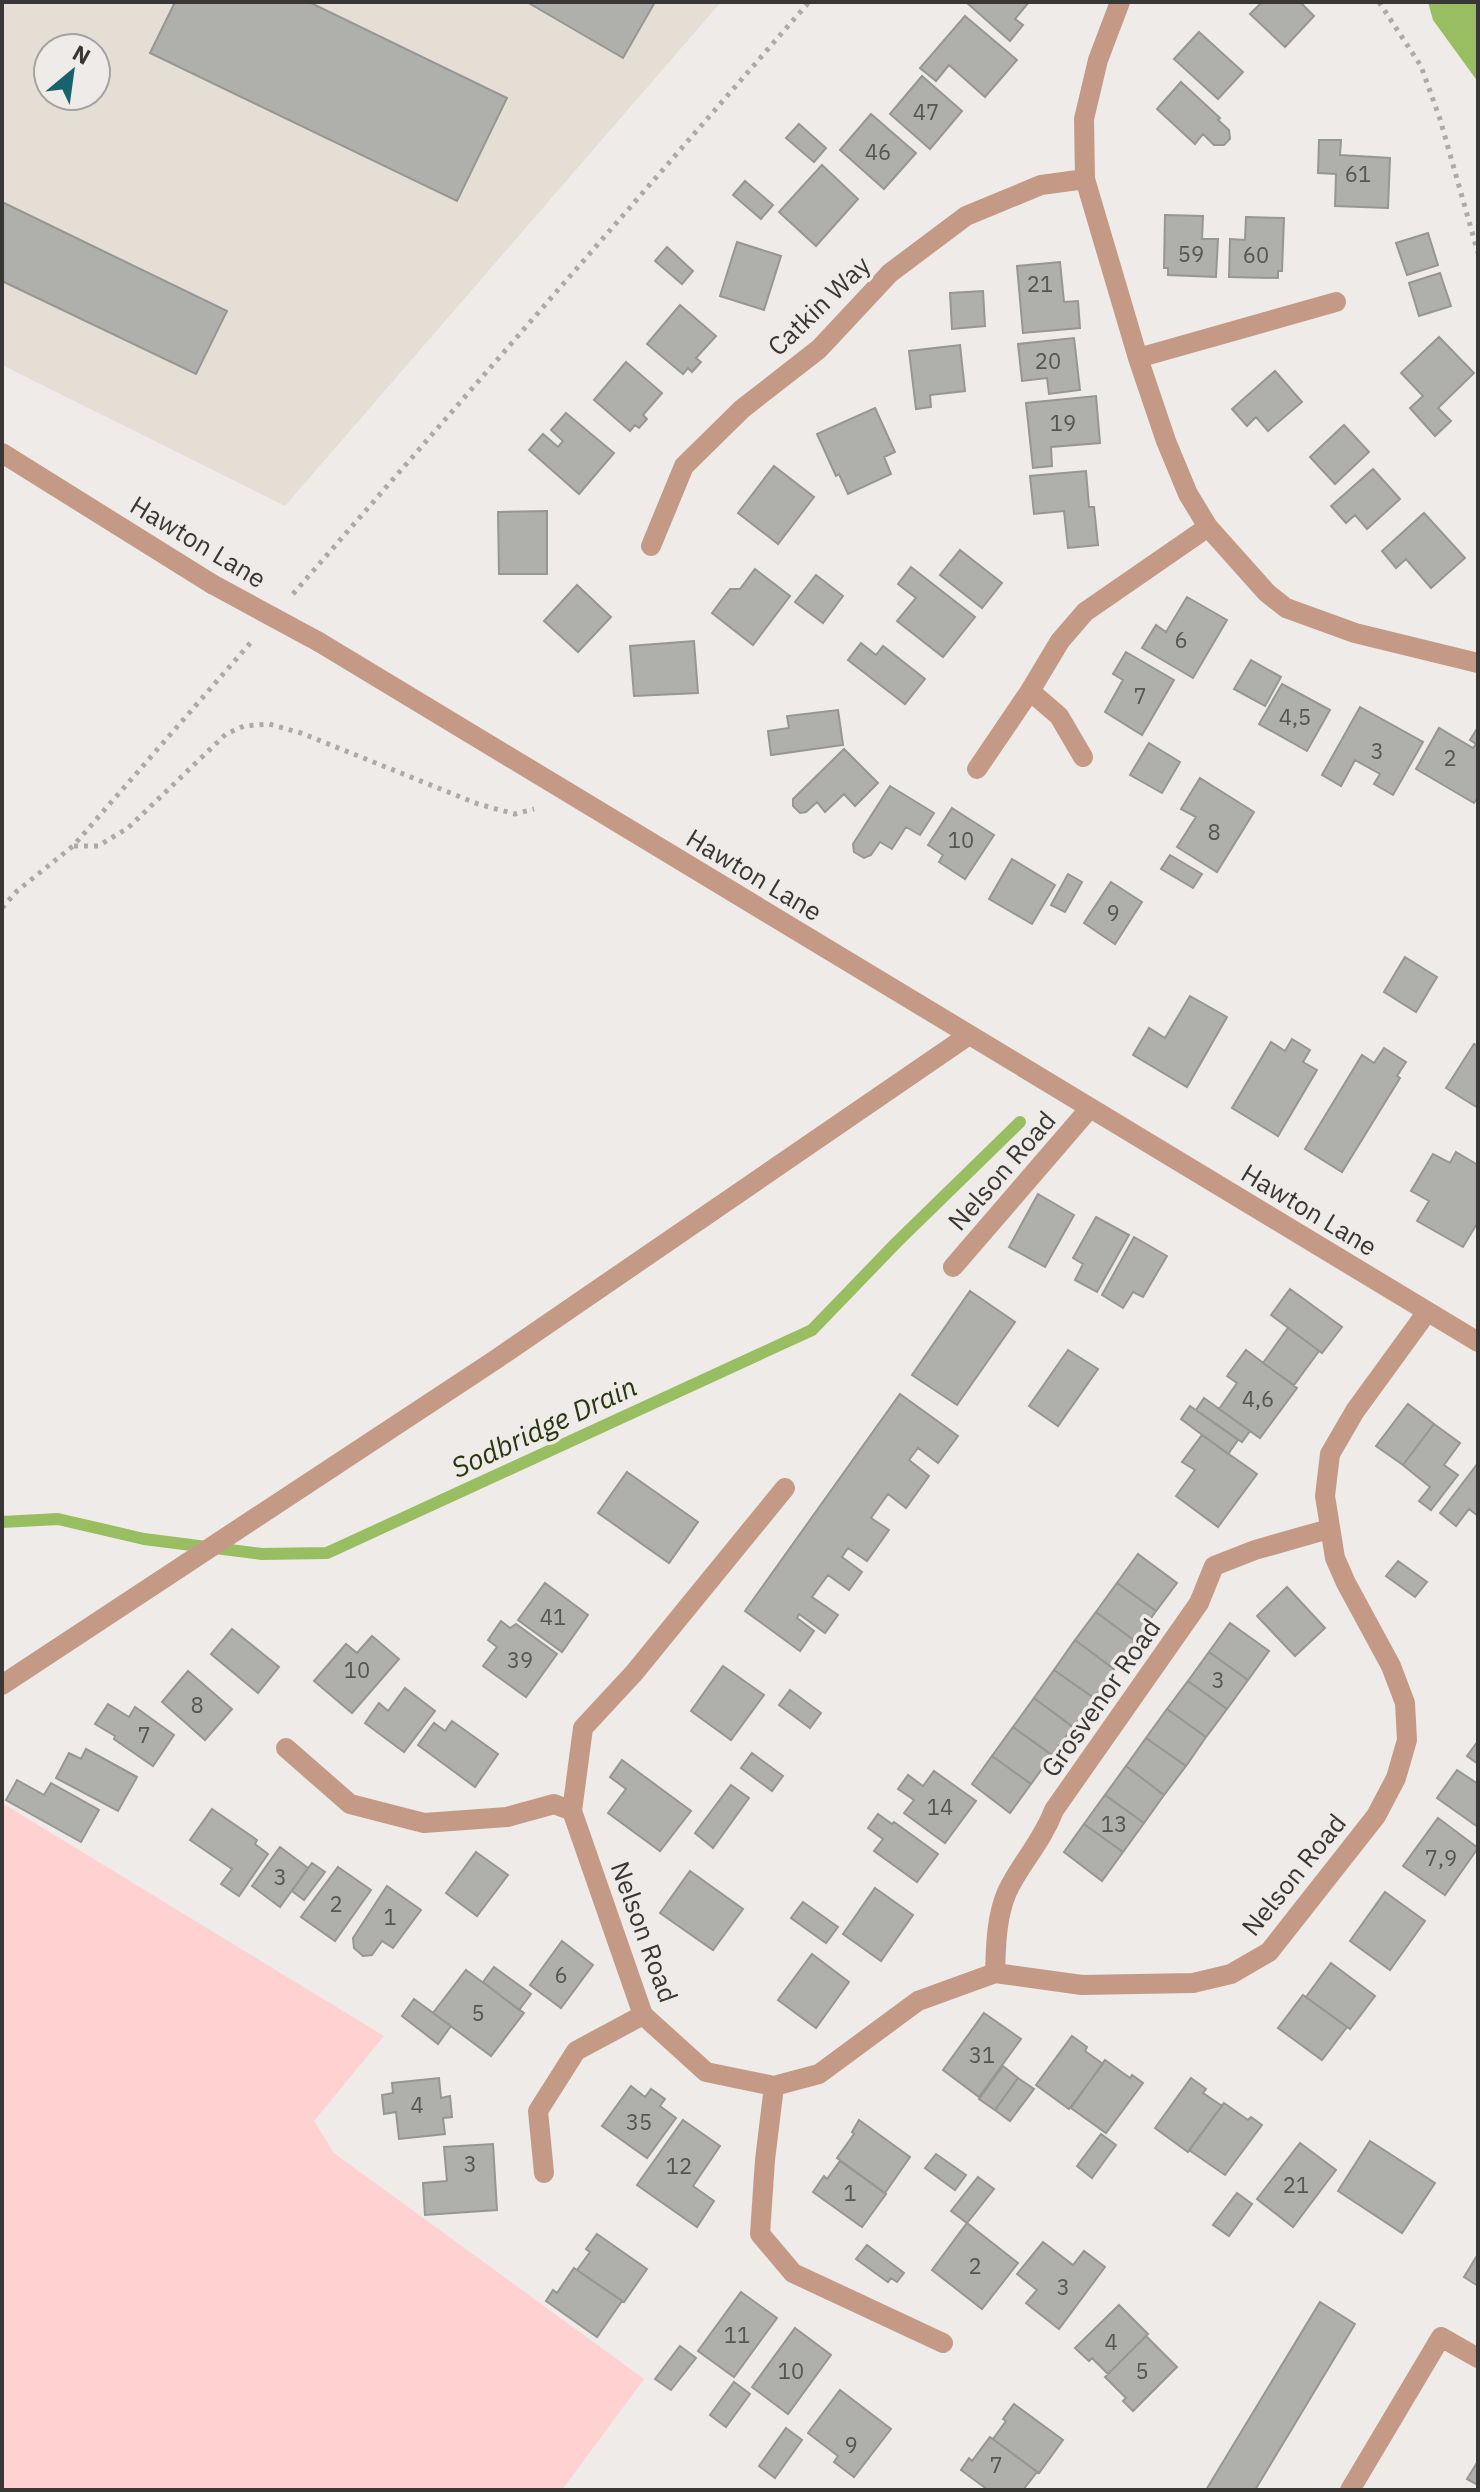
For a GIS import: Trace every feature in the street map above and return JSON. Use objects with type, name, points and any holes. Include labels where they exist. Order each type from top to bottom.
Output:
[{"type":"street","points":[[1120,2],[1098,60],[1084,119],[1085,179],[1138,358],[1177,469],[1208,527],[1267,593],[1286,608],[1355,633],[1478,663]]},
{"type":"street","name":"Catkin Way","points":[[651,546],[684,466],[742,409],[819,349],[890,273],[966,216],[1041,185],[1085,179]]},
{"type":"street","points":[[1138,358],[1336,302]]},
{"type":"street","name":"Hawton Lane","points":[[2,453],[212,584],[319,642],[1478,1342]]},
{"type":"street","points":[[977,769],[1060,641],[1085,612],[1208,527]]},
{"type":"street","points":[[1030,691],[1059,716],[1083,757]]},
{"type":"street","points":[[2,1685],[495,1360],[969,1035]]},
{"type":"street","name":"Nelson Road","points":[[953,1267],[1090,1108]]},
{"type":"street","name":"Nelson Road","points":[[785,1488],[634,1673],[583,1728],[572,1811],[643,2015],[706,2072],[774,2086],[819,2074],[918,2001],[995,1973],[1082,1985],[1193,1983],[1231,1974],[1269,1952],[1376,1816],[1396,1778],[1407,1740],[1405,1703],[1391,1666],[1335,1558],[1325,1496],[1330,1454],[1355,1411],[1427,1312]]},
{"type":"street","name":"Grosvenor Road","points":[[995,1973],[998,1919],[1008,1891],[1045,1835],[1054,1810],[1199,1603],[1214,1566],[1255,1550],[1329,1529]]},
{"type":"street","points":[[286,1748],[350,1804],[424,1823],[507,1817],[554,1804],[572,1811]]},
{"type":"street","points":[[544,2173],[538,2111],[576,2051],[643,2015]]},
{"type":"street","points":[[774,2086],[760,2234],[793,2273],[943,2343]]},
{"type":"street","points":[[1350,2490],[1441,2337],[1478,2358]]},
{"type":"path","points":[[290,598],[809,2]]},
{"type":"path","points":[[1379,2],[1421,66],[1440,119],[1478,253]]},
{"type":"path","points":[[2,908],[17,891],[73,846],[259,633]]},
{"type":"path","points":[[73,846],[98,846],[128,828],[226,734],[244,726],[269,724],[301,733],[478,804],[515,814],[536,809],[557,787]]},
{"type":"shaded area","points":[[2,2],[721,2],[285,506],[2,365]]},
{"type":"shaded area","points":[[1428,2],[1478,2],[1478,82],[1433,20]]},
{"type":"shaded area","points":[[2,1803],[384,2036],[314,2121],[334,2153],[644,2379],[562,2490],[2,2490]]},
{"type":"building","points":[[175,2],[309,2],[507,98],[457,201],[150,53]]},
{"type":"building","points":[[527,2],[655,2],[623,58]]},
{"type":"building","points":[[966,2],[1029,2],[1015,19],[1023,25],[1010,41]]},
{"type":"building","points":[[1262,2],[1300,2],[1314,16],[1285,47],[1250,14]]},
{"type":"building","points":[[965,16],[1017,60],[985,97],[949,65],[936,81],[920,68]]},
{"type":"building","points":[[1199,32],[1243,72],[1218,99],[1174,59]]},
{"type":"building","points":[[922,76],[962,111],[930,149],[890,114]]},
{"type":"building","points":[[1181,82],[1229,130],[1230,139],[1224,145],[1214,145],[1203,134],[1195,144],[1157,109]]},
{"type":"building","points":[[871,114],[916,153],[884,189],[840,150]]},
{"type":"building","points":[[799,124],[826,148],[814,162],[786,138]]},
{"type":"building","points":[[1319,140],[1341,140],[1340,155],[1390,158],[1388,208],[1335,206],[1336,174],[1318,173]]},
{"type":"building","points":[[822,165],[858,199],[816,246],[779,212]]},
{"type":"building","points":[[745,181],[773,205],[761,219],[733,195]]},
{"type":"building","points":[[2,202],[227,311],[196,374],[2,281]]},
{"type":"building","points":[[1165,215],[1203,216],[1202,239],[1218,239],[1216,277],[1168,275],[1168,268],[1164,268]]},
{"type":"building","points":[[1246,217],[1284,218],[1282,271],[1278,271],[1278,278],[1229,277],[1230,239],[1245,240]]},
{"type":"building","points":[[1428,233],[1438,265],[1407,275],[1396,243]]},
{"type":"building","points":[[737,242],[781,256],[764,310],[720,296]]},
{"type":"building","points":[[667,247],[693,271],[682,284],[655,261]]},
{"type":"building","points":[[1060,262],[1064,302],[1078,301],[1080,328],[1023,333],[1017,266]]},
{"type":"building","points":[[1440,273],[1451,306],[1419,316],[1409,283]]},
{"type":"building","points":[[983,291],[985,326],[952,329],[950,293]]},
{"type":"building","points":[[680,305],[716,336],[696,358],[701,362],[692,372],[688,368],[683,374],[647,344]]},
{"type":"building","points":[[1439,337],[1474,373],[1438,408],[1451,421],[1435,436],[1410,408],[1423,396],[1401,373]]},
{"type":"building","points":[[1074,338],[1080,390],[1049,394],[1047,378],[1022,381],[1018,344]]},
{"type":"building","points":[[960,345],[965,391],[930,395],[931,407],[916,409],[909,351]]},
{"type":"building","points":[[626,362],[662,393],[643,415],[647,419],[639,428],[635,425],[630,431],[594,400]]},
{"type":"building","points":[[1275,371],[1302,402],[1268,431],[1256,417],[1247,426],[1232,409]]},
{"type":"building","points":[[1096,396],[1100,443],[1051,447],[1052,466],[1033,468],[1026,403]]},
{"type":"building","points":[[875,408],[895,452],[884,457],[891,474],[848,494],[817,434]]},
{"type":"building","points":[[566,413],[614,453],[579,494],[529,450],[543,434],[558,447],[563,441],[551,430]]},
{"type":"building","points":[[1344,425],[1369,452],[1335,484],[1310,457]]},
{"type":"building","points":[[774,466],[814,497],[778,544],[738,513]]},
{"type":"building","points":[[1373,469],[1400,499],[1367,529],[1355,515],[1346,523],[1331,506]]},
{"type":"building","points":[[1086,471],[1089,507],[1094,507],[1098,545],[1068,548],[1064,511],[1034,514],[1030,476]]},
{"type":"building","points":[[547,511],[547,574],[499,574],[498,512]]},
{"type":"building","points":[[1424,513],[1465,558],[1431,588],[1406,559],[1396,568],[1382,551]]},
{"type":"building","points":[[960,550],[1002,583],[982,608],[940,575]]},
{"type":"building","points":[[911,567],[975,617],[943,657],[897,621],[916,598],[898,584]]},
{"type":"building","points":[[755,569],[790,596],[753,645],[712,613],[730,589],[740,589]]},
{"type":"building","points":[[816,575],[843,596],[823,623],[795,602]]},
{"type":"building","points":[[577,585],[611,617],[578,652],[544,621]]},
{"type":"building","points":[[1187,597],[1227,620],[1193,678],[1142,648],[1156,625],[1166,632]]},
{"type":"building","points":[[694,641],[698,693],[634,696],[630,646]]},
{"type":"building","points":[[861,643],[876,655],[883,646],[925,679],[905,704],[848,660]]},
{"type":"building","points":[[1126,652],[1174,680],[1142,735],[1105,712],[1123,680],[1113,674]]},
{"type":"building","points":[[1251,660],[1281,677],[1265,706],[1234,689]]},
{"type":"building","points":[[1282,684],[1330,710],[1307,751],[1259,724]]},
{"type":"building","points":[[1360,707],[1423,742],[1393,795],[1374,784],[1380,774],[1355,760],[1341,786],[1322,775]]},
{"type":"building","points":[[838,710],[843,745],[771,755],[768,731],[789,728],[787,716]]},
{"type":"building","points":[[1478,727],[1478,797],[1474,803],[1416,769],[1439,728],[1473,748],[1476,744],[1470,740]]},
{"type":"building","points":[[1149,743],[1180,762],[1162,793],[1130,775]]},
{"type":"building","points":[[844,749],[878,783],[855,806],[844,794],[825,812],[817,802],[806,812],[800,813],[793,806],[793,799]]},
{"type":"building","points":[[1200,778],[1254,812],[1217,872],[1177,847],[1196,817],[1181,809]]},
{"type":"building","points":[[890,786],[934,813],[920,835],[906,827],[892,849],[880,842],[871,855],[864,858],[854,852],[853,844]]},
{"type":"building","points":[[952,808],[994,835],[965,879],[939,862],[943,855],[928,845]]},
{"type":"building","points":[[1170,855],[1202,874],[1193,888],[1161,869]]},
{"type":"building","points":[[1012,859],[1055,885],[1032,924],[989,899]]},
{"type":"building","points":[[1068,874],[1082,882],[1065,912],[1051,905]]},
{"type":"building","points":[[1111,882],[1142,902],[1115,944],[1084,923]]},
{"type":"building","points":[[1405,957],[1437,977],[1416,1012],[1384,992]]},
{"type":"building","points":[[1190,996],[1227,1017],[1187,1087],[1133,1055],[1149,1028],[1165,1038]]},
{"type":"building","points":[[1292,1039],[1310,1050],[1303,1062],[1317,1070],[1278,1136],[1232,1108],[1271,1042],[1285,1051]]},
{"type":"building","points":[[1474,1044],[1478,1046],[1478,1108],[1446,1088]]},
{"type":"building","points":[[1384,1048],[1406,1062],[1397,1076],[1400,1078],[1342,1172],[1305,1149],[1362,1055],[1374,1063]]},
{"type":"building","points":[[1456,1152],[1478,1165],[1478,1222],[1463,1247],[1417,1221],[1429,1201],[1411,1191],[1433,1154],[1450,1163]]},
{"type":"building","points":[[1038,1194],[1074,1215],[1045,1267],[1009,1247]]},
{"type":"building","points":[[1096,1217],[1129,1235],[1097,1292],[1075,1280],[1083,1264],[1073,1258]]},
{"type":"building","points":[[1134,1237],[1167,1256],[1143,1297],[1133,1292],[1123,1308],[1102,1295]]},
{"type":"building","points":[[1290,1289],[1342,1327],[1322,1353],[1271,1315]]},
{"type":"building","points":[[970,1291],[1015,1322],[957,1405],[912,1375]]},
{"type":"building","points":[[1288,1328],[1319,1351],[1294,1385],[1263,1363]]},
{"type":"building","points":[[1068,1350],[1098,1369],[1058,1426],[1029,1406]]},
{"type":"building","points":[[1246,1350],[1297,1388],[1260,1438],[1219,1409],[1237,1383],[1227,1376]]},
{"type":"building","points":[[900,1394],[958,1436],[938,1463],[918,1448],[909,1460],[929,1476],[906,1508],[888,1494],[871,1518],[889,1530],[867,1561],[848,1548],[842,1557],[862,1572],[849,1590],[828,1575],[812,1597],[838,1615],[825,1633],[799,1614],[797,1618],[814,1631],[800,1651],[745,1611]]},
{"type":"building","points":[[1204,1398],[1250,1431],[1242,1442],[1196,1410]]},
{"type":"building","points":[[1408,1404],[1434,1424],[1403,1465],[1376,1446]]},
{"type":"building","points":[[1190,1406],[1238,1440],[1228,1454],[1181,1419]]},
{"type":"building","points":[[1434,1424],[1460,1443],[1444,1465],[1458,1475],[1431,1510],[1419,1501],[1430,1487],[1403,1465]]},
{"type":"building","points":[[1202,1435],[1257,1474],[1218,1527],[1176,1496],[1195,1470],[1182,1462]]},
{"type":"building","points":[[1478,1463],[1478,1516],[1469,1509],[1456,1526],[1440,1513]]},
{"type":"building","points":[[627,1472],[698,1522],[669,1563],[598,1513]]},
{"type":"building","points":[[1138,1554],[1177,1583],[1156,1611],[1117,1583]]},
{"type":"building","points":[[1398,1561],[1427,1582],[1415,1597],[1386,1576]]},
{"type":"building","points":[[545,1583],[588,1615],[562,1652],[518,1620]]},
{"type":"building","points":[[1117,1583],[1156,1611],[1135,1641],[1096,1612]]},
{"type":"building","points":[[1287,1587],[1325,1628],[1295,1656],[1257,1616]]},
{"type":"building","points":[[1096,1612],[1135,1641],[1114,1669],[1075,1640]]},
{"type":"building","points":[[501,1621],[510,1628],[516,1624],[557,1654],[526,1697],[483,1666],[497,1647],[488,1640]]},
{"type":"building","points":[[1230,1623],[1269,1651],[1248,1680],[1209,1652]]},
{"type":"building","points":[[232,1629],[279,1667],[258,1693],[211,1654]]},
{"type":"building","points":[[372,1636],[399,1659],[352,1713],[314,1681],[346,1644],[357,1653]]},
{"type":"building","points":[[1075,1640],[1114,1669],[1094,1698],[1054,1670]]},
{"type":"building","points":[[1209,1652],[1248,1680],[1227,1709],[1188,1681]]},
{"type":"building","points":[[723,1666],[764,1695],[731,1740],[691,1711]]},
{"type":"building","points":[[1054,1670],[1094,1698],[1073,1727],[1034,1698]]},
{"type":"building","points":[[188,1671],[232,1709],[205,1740],[162,1702]]},
{"type":"building","points":[[1188,1681],[1227,1709],[1206,1737],[1167,1709]]},
{"type":"building","points":[[405,1688],[435,1711],[404,1752],[365,1723],[379,1703],[388,1711]]},
{"type":"building","points":[[790,1690],[821,1713],[810,1728],[779,1705]]},
{"type":"building","points":[[1034,1698],[1073,1727],[1052,1755],[1013,1727]]},
{"type":"building","points":[[108,1704],[129,1717],[135,1707],[174,1735],[153,1766],[95,1724]]},
{"type":"building","points":[[1167,1709],[1206,1737],[1186,1766],[1146,1738]]},
{"type":"building","points":[[452,1721],[498,1754],[475,1787],[418,1745],[434,1723],[445,1731]]},
{"type":"building","points":[[1013,1727],[1052,1755],[1031,1784],[992,1756]]},
{"type":"building","points":[[1146,1738],[1186,1766],[1164,1795],[1126,1766]]},
{"type":"building","points":[[1478,1741],[1478,1764],[1467,1756]]},
{"type":"building","points":[[86,1749],[137,1777],[118,1811],[56,1778],[69,1753],[81,1759]]},
{"type":"building","points":[[752,1753],[783,1776],[772,1791],[741,1768]]},
{"type":"building","points":[[992,1756],[1031,1784],[1010,1813],[972,1784]]},
{"type":"building","points":[[622,1760],[691,1811],[660,1851],[608,1813],[626,1789],[610,1777]]},
{"type":"building","points":[[1126,1766],[1164,1795],[1144,1823],[1105,1795]]},
{"type":"building","points":[[1457,1770],[1478,1784],[1478,1827],[1437,1798]]},
{"type":"building","points":[[934,1771],[976,1801],[945,1843],[904,1813],[914,1800],[898,1789],[908,1775],[923,1786]]},
{"type":"building","points":[[17,1780],[44,1795],[51,1783],[99,1810],[81,1842],[6,1800]]},
{"type":"building","points":[[731,1785],[749,1798],[713,1848],[695,1833]]},
{"type":"building","points":[[1105,1795],[1144,1823],[1123,1852],[1084,1824]]},
{"type":"building","points":[[212,1809],[257,1840],[255,1844],[268,1854],[239,1896],[221,1884],[232,1869],[190,1840]]},
{"type":"building","points":[[878,1814],[938,1854],[917,1882],[874,1851],[883,1839],[868,1828]]},
{"type":"building","points":[[1438,1818],[1478,1848],[1445,1895],[1403,1866]]},
{"type":"building","points":[[1084,1824],[1123,1852],[1102,1881],[1064,1852]]},
{"type":"building","points":[[280,1847],[308,1868],[280,1907],[252,1886]]},
{"type":"building","points":[[476,1852],[508,1875],[477,1916],[446,1893]]},
{"type":"building","points":[[312,1863],[325,1872],[304,1900],[292,1891]]},
{"type":"building","points":[[338,1867],[371,1890],[335,1941],[301,1917]]},
{"type":"building","points":[[690,1871],[743,1909],[713,1950],[660,1913]]},
{"type":"building","points":[[387,1886],[421,1910],[393,1948],[382,1941],[372,1955],[363,1956],[354,1948],[353,1938]]},
{"type":"building","points":[[875,1888],[913,1915],[881,1961],[843,1934]]},
{"type":"building","points":[[1385,1892],[1425,1921],[1390,1970],[1350,1941]]},
{"type":"building","points":[[803,1902],[838,1927],[826,1943],[791,1918]]},
{"type":"building","points":[[562,1941],[593,1965],[561,2008],[530,1985]]},
{"type":"building","points":[[812,1954],[849,1982],[816,2028],[778,2000]]},
{"type":"building","points":[[1331,1963],[1375,1996],[1350,2029],[1306,1997]]},
{"type":"building","points":[[494,1967],[531,1994],[519,2010],[483,1982]]},
{"type":"building","points":[[466,1970],[524,2013],[491,2056],[433,2013]]},
{"type":"building","points":[[1303,1995],[1347,2027],[1322,2060],[1278,2028]]},
{"type":"building","points":[[414,1999],[451,2026],[438,2044],[402,2016]]},
{"type":"building","points":[[984,2013],[1021,2039],[979,2097],[943,2070]]},
{"type":"building","points":[[1072,2036],[1087,2047],[1085,2051],[1103,2064],[1069,2109],[1036,2085]]},
{"type":"building","points":[[1105,2060],[1130,2078],[1132,2075],[1143,2083],[1106,2133],[1071,2108]]},
{"type":"building","points":[[1003,2066],[1018,2078],[995,2110],[979,2099]]},
{"type":"building","points":[[439,2078],[441,2098],[450,2096],[452,2117],[443,2118],[445,2134],[399,2139],[396,2112],[384,2114],[382,2095],[393,2093],[392,2083]]},
{"type":"building","points":[[1018,2078],[1034,2089],[1010,2121],[995,2110]]},
{"type":"building","points":[[1191,2078],[1206,2089],[1203,2093],[1222,2106],[1188,2152],[1155,2128]]},
{"type":"building","points":[[631,2086],[645,2097],[651,2089],[665,2099],[660,2106],[676,2118],[647,2158],[602,2126]]},
{"type":"building","points":[[1224,2103],[1248,2120],[1251,2117],[1262,2125],[1225,2175],[1189,2150]]},
{"type":"building","points":[[683,2120],[720,2146],[693,2186],[714,2201],[697,2227],[637,2185]]},
{"type":"building","points":[[859,2120],[910,2157],[885,2193],[837,2158],[854,2134],[852,2132]]},
{"type":"building","points":[[1101,2134],[1116,2145],[1092,2178],[1077,2166]]},
{"type":"building","points":[[1370,2141],[1435,2183],[1402,2233],[1338,2191]]},
{"type":"building","points":[[1300,2143],[1336,2170],[1293,2227],[1257,2199]]},
{"type":"building","points":[[493,2144],[497,2210],[425,2215],[423,2183],[447,2181],[444,2147]]},
{"type":"building","points":[[936,2154],[966,2175],[955,2190],[925,2168]]},
{"type":"building","points":[[840,2161],[886,2194],[862,2227],[813,2192]]},
{"type":"building","points":[[978,2177],[994,2189],[967,2223],[951,2211]]},
{"type":"building","points":[[1237,2193],[1252,2204],[1229,2236],[1213,2225]]},
{"type":"building","points":[[967,2223],[1018,2263],[982,2309],[932,2270]]},
{"type":"building","points":[[597,2234],[647,2269],[624,2302],[577,2270],[590,2252],[586,2249]]},
{"type":"building","points":[[1043,2242],[1073,2265],[1084,2251],[1105,2267],[1059,2329],[1026,2303],[1037,2290],[1017,2274]]},
{"type":"building","points":[[867,2245],[904,2273],[897,2282],[891,2278],[888,2282],[856,2259]]},
{"type":"building","points":[[1478,2254],[1478,2286],[1464,2277]]},
{"type":"building","points":[[574,2268],[622,2301],[597,2337],[546,2301],[553,2290],[557,2293]]},
{"type":"building","points":[[741,2292],[777,2318],[734,2377],[698,2351]]},
{"type":"building","points":[[1320,2302],[1355,2324],[1255,2490],[1206,2490]]},
{"type":"building","points":[[1119,2305],[1148,2334],[1108,2374],[1092,2358],[1089,2361],[1075,2348]]},
{"type":"building","points":[[795,2328],[831,2355],[788,2414],[752,2387]]},
{"type":"building","points":[[1146,2336],[1177,2367],[1133,2411],[1123,2401],[1126,2398],[1105,2377]]},
{"type":"building","points":[[680,2346],[696,2358],[671,2390],[655,2379]]},
{"type":"building","points":[[734,2382],[750,2394],[726,2427],[710,2415]]},
{"type":"building","points":[[840,2390],[891,2429],[854,2477],[834,2462],[838,2456],[808,2433]]},
{"type":"building","points":[[1014,2404],[1063,2440],[1039,2473],[993,2439]]},
{"type":"building","points":[[786,2428],[802,2440],[775,2478],[759,2466]]},
{"type":"building","points":[[990,2437],[1037,2472],[1023,2490],[988,2490],[961,2470]]},
{"type":"building","points":[[1478,2461],[1478,2485],[1467,2479]]},
{"type":"waterway","name":"Sodbridge Drain","points":[[2,1522],[58,1519],[144,1539],[262,1554],[327,1553],[812,1330],[1020,1122]]}]
